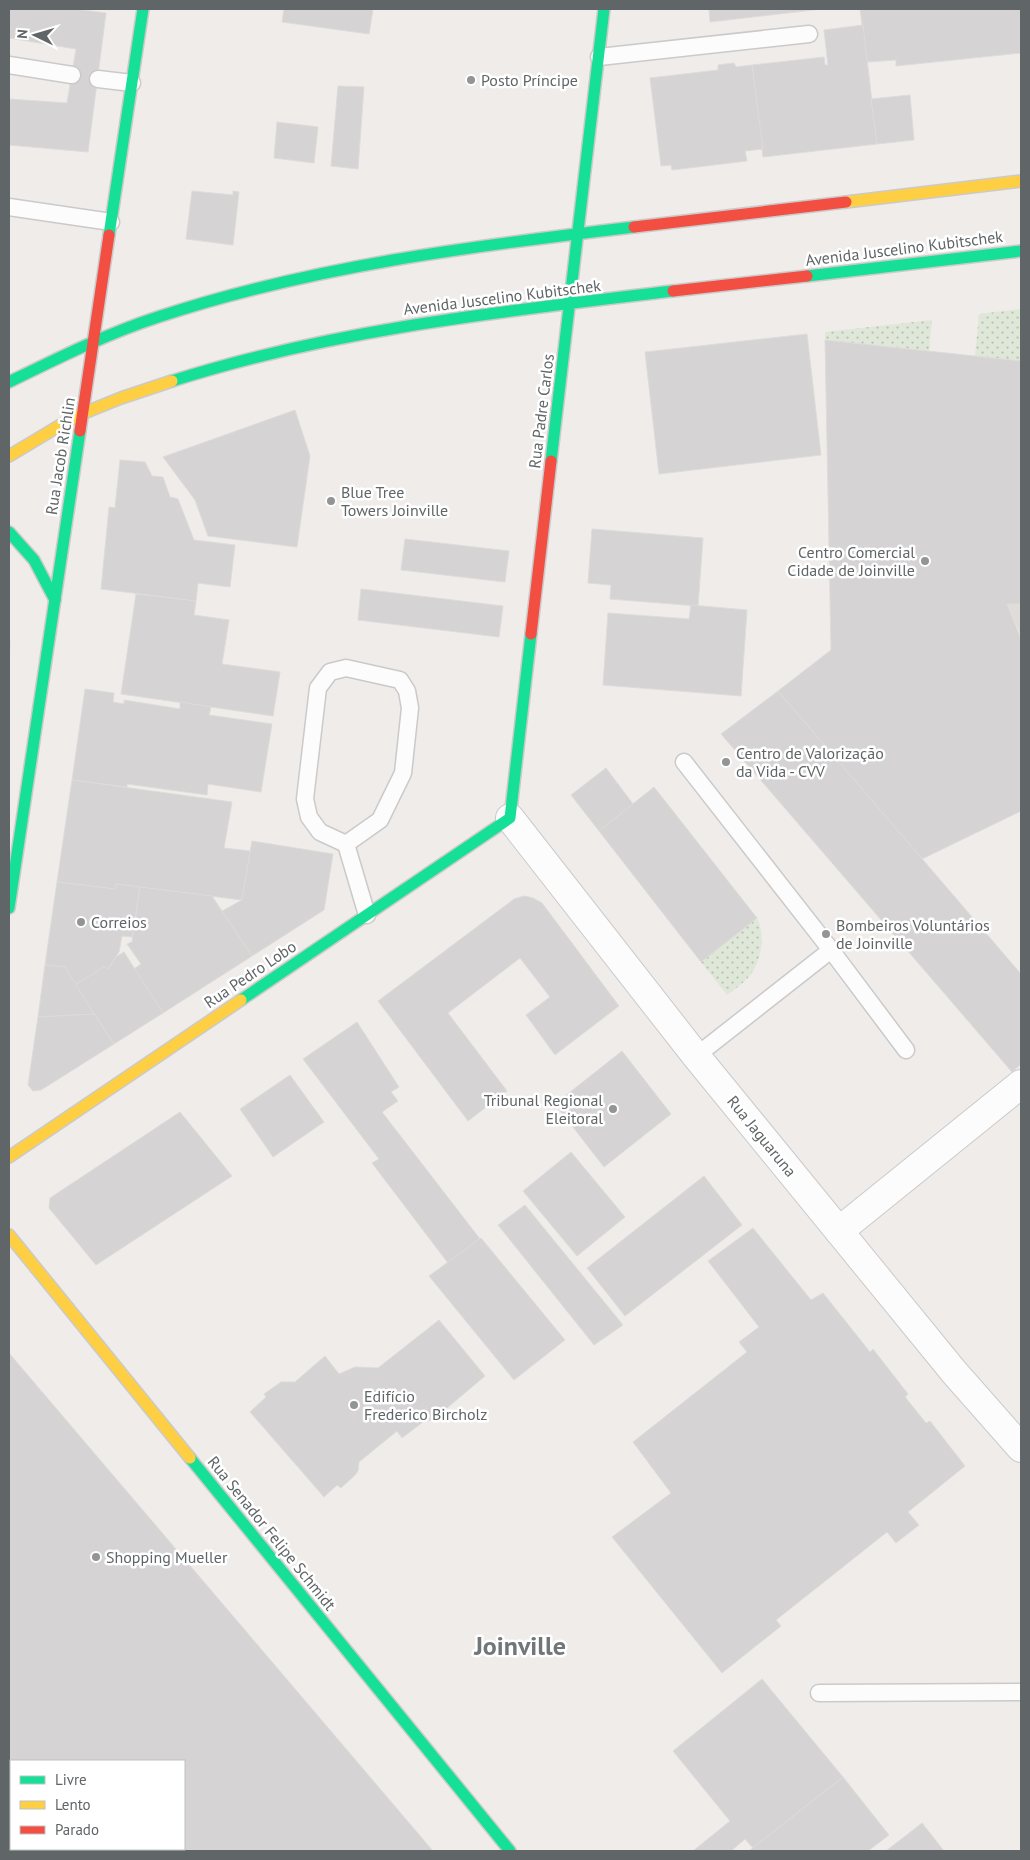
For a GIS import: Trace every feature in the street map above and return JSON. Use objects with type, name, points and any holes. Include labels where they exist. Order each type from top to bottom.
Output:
[{"type":"main road","name":"Rua Jacob Richlin","points":[[9,908],[143,9]]},
{"type":"main road","name":"Rua Padre Carlos","points":[[510,818],[604,9]]},
{"type":"main road","points":[[9,382],[41,364],[186,308],[329,271],[398,258],[578,233],[1021,181]]},
{"type":"main road","name":"Avenida Juscelino Kubitschek","points":[[9,456],[83,413],[137,392],[209,369],[289,347],[397,326],[480,314],[1021,251]]},
{"type":"main road","points":[[9,532],[34,560],[55,600]]},
{"type":"main road","name":"Rua Pedro Lobo","points":[[9,1157],[510,818]]},
{"type":"main road","name":"Rua Senador Felipe Schmidt","points":[[9,1235],[510,1851]]},
{"type":"street","name":"Rua Jaguaruna","points":[[510,818],[696,1056],[954,1372],[1021,1448]]},
{"type":"street","points":[[839,1231],[1021,1084]]},
{"type":"lane","points":[[599,57],[809,34]]},
{"type":"lane","points":[[9,65],[72,75]]},
{"type":"lane","points":[[98,79],[132,83]]},
{"type":"lane","points":[[9,207],[111,222]]},
{"type":"lane","points":[[346,844],[380,820],[403,772],[410,708],[407,691],[400,680],[346,668],[330,672],[318,688],[305,799],[309,818],[320,832],[346,844],[367,915]]},
{"type":"lane","points":[[684,762],[831,950],[906,1050]]},
{"type":"lane","points":[[696,1056],[831,950]]},
{"type":"lane","points":[[819,1693],[1021,1692]]},
{"type":"shaded area","points":[[1007,604],[1021,604],[1021,636]]},
{"type":"green space","points":[[1021,309],[1021,361],[975,356],[979,314]]},
{"type":"green space","points":[[932,320],[929,351],[825,340],[825,332]]},
{"type":"green space","points":[[757,918],[762,938],[759,959],[748,978],[727,995],[701,962]]},
{"type":"building","points":[[9,9],[75,9],[106,13],[88,152],[9,145],[9,99],[67,103],[76,49],[9,38]]},
{"type":"building","points":[[284,9],[373,9],[369,34],[282,22]]},
{"type":"building","points":[[709,9],[822,9],[710,22]]},
{"type":"building","points":[[860,9],[1021,9],[1021,53],[896,66],[896,60],[867,62]]},
{"type":"building","points":[[863,25],[877,144],[763,157],[752,65],[824,57],[825,65],[828,65],[824,30]]},
{"type":"building","points":[[734,63],[736,67],[752,65],[763,149],[745,151],[747,161],[672,170],[671,165],[661,166],[650,78],[718,70],[718,65]]},
{"type":"building","points":[[338,86],[364,87],[358,169],[331,166]]},
{"type":"building","points":[[910,95],[914,140],[877,144],[871,99]]},
{"type":"building","points":[[277,122],[318,127],[314,163],[274,158]]},
{"type":"building","points":[[192,191],[233,195],[233,191],[239,192],[233,245],[186,239]]},
{"type":"building","points":[[807,334],[821,455],[659,474],[645,352]]},
{"type":"building","name":"Centro Comercial Cidade de Joinville","points":[[825,340],[1021,361],[1021,604],[1007,604],[1021,639],[1021,811],[922,859],[778,691],[831,650]]},
{"type":"building","points":[[295,410],[310,456],[297,547],[208,536],[195,500],[163,457]]},
{"type":"building","points":[[120,460],[145,462],[152,476],[163,477],[170,497],[178,499],[194,540],[235,545],[230,587],[198,583],[196,601],[101,589],[109,507],[115,508]]},
{"type":"building","points":[[592,529],[703,538],[698,606],[610,599],[611,585],[588,583]]},
{"type":"building","points":[[405,539],[509,551],[505,582],[401,570]]},
{"type":"building","points":[[361,589],[503,606],[499,637],[358,620]]},
{"type":"building","points":[[136,594],[196,601],[194,615],[229,620],[222,664],[280,672],[273,716],[121,694]]},
{"type":"building","points":[[691,605],[747,610],[741,696],[603,685],[608,613],[689,619]]},
{"type":"building","points":[[85,689],[114,693],[113,702],[124,704],[124,700],[180,709],[180,702],[211,707],[209,715],[272,724],[261,792],[208,784],[207,795],[127,784],[127,787],[72,780]]},
{"type":"building","points":[[778,691],[1021,974],[1021,1064],[1012,1072],[721,734]]},
{"type":"building","points":[[606,768],[633,804],[599,831],[571,795]]},
{"type":"building","points":[[72,780],[232,802],[224,848],[250,851],[242,900],[116,884],[115,889],[57,882]]},
{"type":"building","points":[[654,787],[757,918],[701,962],[599,831]]},
{"type":"building","points":[[252,841],[333,854],[324,910],[252,956],[222,911],[242,900]]},
{"type":"building","points":[[57,882],[115,889],[116,884],[140,887],[132,937],[122,936],[119,952],[108,969],[104,967],[75,985],[65,967],[45,965]]},
{"type":"building","points":[[140,887],[212,896],[252,956],[163,1013],[134,969],[141,964],[127,944],[132,942]]},
{"type":"building","points":[[524,896],[542,903],[619,1006],[555,1055],[526,1015],[550,997],[520,958],[448,1013],[507,1091],[468,1121],[378,1001],[514,899]]},
{"type":"building","points":[[124,952],[163,1013],[114,1044],[75,985],[104,967],[108,969],[116,957]]},
{"type":"building","points":[[45,965],[65,967],[94,1014],[38,1017]]},
{"type":"building","points":[[94,1014],[114,1044],[41,1090],[33,1091],[28,1085],[38,1017]]},
{"type":"building","points":[[357,1022],[399,1087],[391,1092],[398,1101],[382,1112],[480,1239],[448,1263],[372,1163],[379,1159],[303,1059]]},
{"type":"building","name":"Tribunal Regional Eleitoral","points":[[622,1051],[671,1114],[604,1167],[555,1104]]},
{"type":"building","points":[[290,1075],[324,1122],[273,1157],[240,1109]]},
{"type":"building","points":[[180,1112],[232,1176],[96,1265],[49,1208],[50,1198]]},
{"type":"building","points":[[571,1152],[625,1217],[577,1256],[523,1191]]},
{"type":"building","points":[[704,1176],[742,1225],[625,1316],[587,1268]]},
{"type":"building","points":[[525,1205],[623,1325],[594,1345],[498,1225]]},
{"type":"building","points":[[753,1228],[811,1300],[823,1293],[870,1352],[873,1349],[908,1394],[905,1397],[926,1423],[930,1421],[965,1466],[908,1512],[919,1525],[896,1543],[887,1532],[776,1620],[781,1626],[722,1673],[612,1537],[671,1493],[633,1442],[747,1352],[739,1342],[759,1327],[708,1261]]},
{"type":"building","points":[[481,1238],[565,1340],[514,1380],[429,1276]]},
{"type":"building","name":"Edifício Frederico Bircholz","points":[[439,1320],[485,1376],[434,1419],[423,1422],[402,1438],[397,1431],[359,1462],[358,1471],[341,1488],[337,1485],[324,1497],[250,1412],[266,1397],[264,1394],[281,1382],[295,1382],[325,1356],[339,1374],[355,1367],[378,1368]]},
{"type":"building","name":"Shopping Mueller","points":[[9,1353],[433,1851],[9,1851]]},
{"type":"building","points":[[762,1679],[843,1777],[753,1848],[745,1839],[731,1851],[693,1851],[730,1821],[673,1751]]},
{"type":"building","points":[[843,1777],[889,1835],[868,1851],[749,1851]]},
{"type":"building","points":[[922,1823],[944,1851],[886,1851]]},
{"type":"traffic: fast","points":[[109,235],[143,9]]},
{"type":"traffic: fast","points":[[551,461],[604,9]]},
{"type":"traffic: fast","points":[[9,382],[120,331],[216,299],[275,284],[334,271],[453,250],[634,227]]},
{"type":"traffic: fast","points":[[807,276],[1021,251]]},
{"type":"traffic: fast","points":[[172,381],[233,363],[358,335],[546,306],[673,291]]},
{"type":"traffic: fast","points":[[9,908],[80,431]]},
{"type":"traffic: fast","points":[[9,532],[34,560],[55,600]]},
{"type":"traffic: fast","points":[[241,1000],[510,818],[531,634]]},
{"type":"traffic: fast","points":[[190,1458],[510,1851]]},
{"type":"traffic: slow","points":[[846,202],[1021,181]]},
{"type":"traffic: slow","points":[[9,456],[74,417],[121,398],[172,381]]},
{"type":"traffic: slow","points":[[9,1157],[241,1000]]},
{"type":"traffic: slow","points":[[9,1235],[190,1458]]},
{"type":"traffic: jam","points":[[634,227],[846,202]]},
{"type":"traffic: jam","points":[[80,431],[109,235]]},
{"type":"traffic: jam","points":[[673,291],[807,276]]},
{"type":"traffic: jam","points":[[531,634],[551,461]]},
{"type":"place","name":"Posto Príncipe","points":[[471,80]]},
{"type":"place","name":"Blue Tree Towers Joinville","points":[[331,501]]},
{"type":"place","name":"Centro Comercial Cidade de Joinville","points":[[925,561]]},
{"type":"place","name":"Centro de Valorização da Vida - CVV","points":[[726,762]]},
{"type":"place","name":"Correios","points":[[81,922]]},
{"type":"place","name":"Bombeiros Voluntários de Joinville","points":[[826,934]]},
{"type":"place","name":"Tribunal Regional Eleitoral","points":[[613,1109]]},
{"type":"place","name":"Edifício Frederico Bircholz","points":[[354,1405]]},
{"type":"place","name":"Shopping Mueller","points":[[96,1557]]},
{"type":"district","name":"Joinville","points":[[520,1646]]}]
